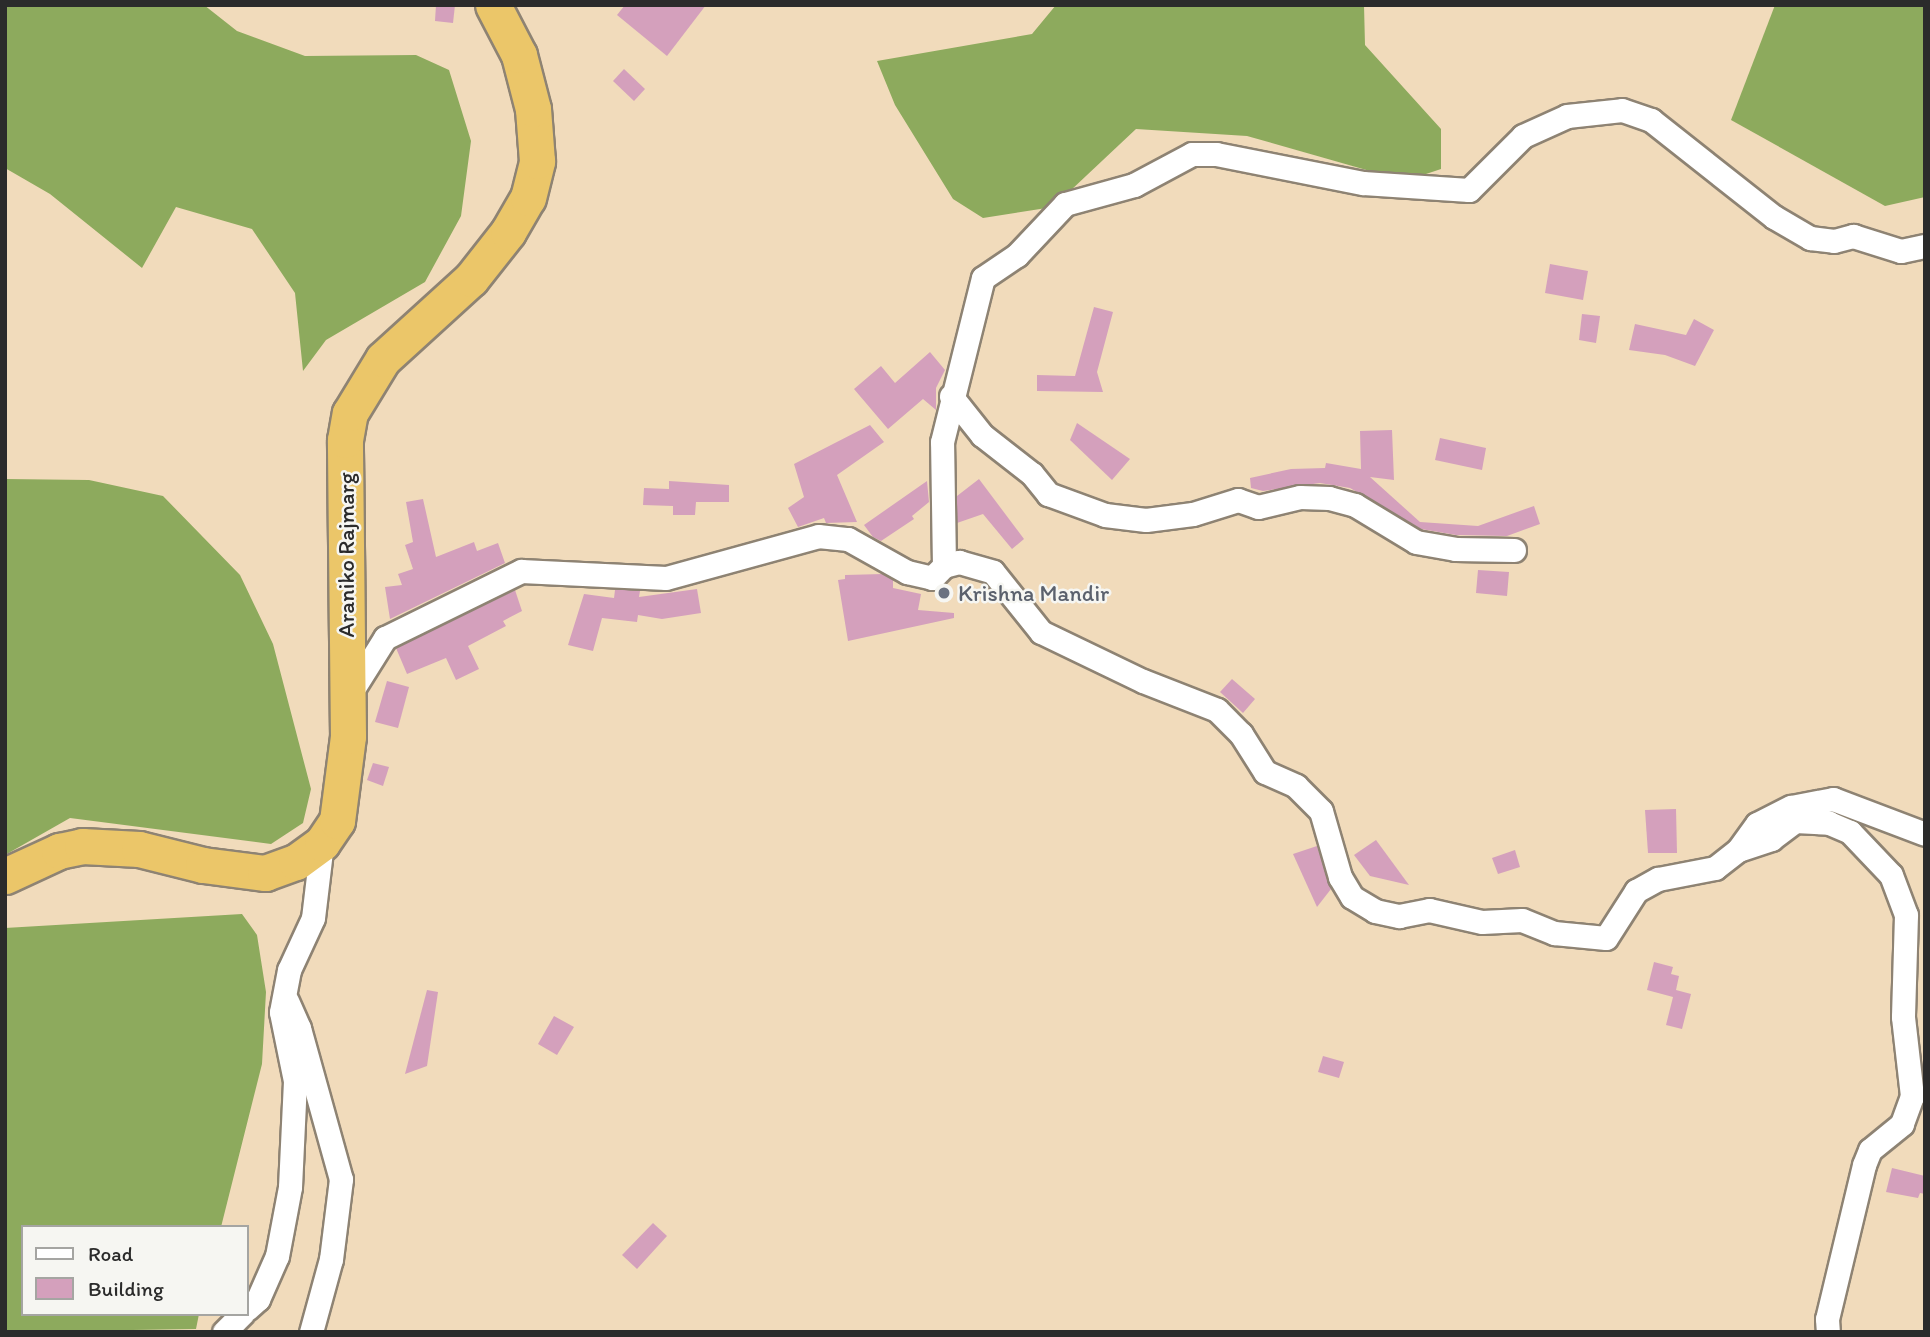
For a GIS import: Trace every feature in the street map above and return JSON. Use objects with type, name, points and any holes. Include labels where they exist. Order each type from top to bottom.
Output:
[{"type":"highway","name":"Araniko Rajmarg","points":[[5,876],[59,851],[82,846],[139,849],[203,865],[265,873],[296,862],[322,843],[341,809],[347,700],[345,440],[349,413],[383,359],[471,279],[508,232],[528,198],[537,161],[533,109],[519,55],[494,5]]},
{"type":"street","points":[[944,566],[943,442],[951,396],[983,278],[1017,255],[1065,204],[1134,185],[1192,154],[1216,154],[1363,183],[1469,190],[1523,136],[1567,116],[1622,110],[1651,120],[1773,217],[1810,238],[1834,241],[1853,236],[1900,251],[1925,246]]},
{"type":"street","points":[[951,396],[982,435],[1032,474],[1048,494],[1105,515],[1146,520],[1193,514],[1238,500],[1258,507],[1300,497],[1329,498],[1355,505],[1416,542],[1455,549],[1514,550]]},
{"type":"street","points":[[347,700],[385,638],[521,571],[666,578],[818,536],[848,539],[922,579],[932,579],[944,566],[959,562],[993,572],[1041,632],[1143,681],[1217,710],[1241,734],[1265,772],[1296,786],[1321,811],[1340,877],[1352,897],[1375,911],[1399,916],[1429,910],[1482,922],[1522,920],[1554,933],[1605,938],[1636,891],[1690,870],[1715,868],[1738,850],[1757,824],[1791,807],[1833,799],[1925,834]]},
{"type":"street","points":[[1738,850],[1771,839],[1795,821],[1829,822],[1850,832],[1891,875],[1906,915],[1903,1017],[1912,1096],[1902,1124],[1870,1150],[1864,1165],[1827,1319],[1828,1332]]},
{"type":"street","points":[[248,1308],[258,1298],[277,1256],[290,1188],[295,1082],[284,1035],[284,995],[289,970],[313,918],[322,843]]},
{"type":"street","points":[[284,995],[299,1028],[341,1180],[331,1259],[311,1332]]},
{"type":"street","points":[[224,1332],[240,1316]]},
{"type":"green space","points":[[5,5],[204,5],[237,31],[305,56],[416,55],[449,70],[471,141],[461,216],[425,282],[326,340],[303,371],[295,293],[252,229],[176,207],[142,268],[50,194],[5,168]]},
{"type":"green space","points":[[1056,5],[1364,5],[1365,45],[1441,129],[1441,169],[1405,181],[1247,136],[1136,129],[1053,207],[983,218],[953,199],[895,105],[877,61],[1032,34]]},
{"type":"green space","points":[[1775,5],[1925,5],[1925,197],[1885,206],[1731,120]]},
{"type":"green space","points":[[5,479],[89,480],[163,496],[240,575],[273,644],[311,789],[303,823],[271,844],[70,818],[5,855]]},
{"type":"green space","points":[[242,914],[257,935],[266,992],[262,1064],[222,1225],[21,1225],[21,1316],[199,1316],[196,1329],[5,1332],[5,928]]},
{"type":"building","points":[[436,5],[455,5],[453,23],[435,21]]},
{"type":"building","points":[[625,5],[706,5],[667,56],[617,15]]},
{"type":"building","points":[[624,69],[645,89],[634,101],[613,81]]},
{"type":"building","points":[[1550,264],[1588,271],[1583,300],[1545,293]]},
{"type":"building","points":[[1094,307],[1113,312],[1097,372],[1103,392],[1037,391],[1037,375],[1075,376]]},
{"type":"building","points":[[1582,314],[1600,316],[1596,343],[1579,340]]},
{"type":"building","points":[[1694,319],[1714,330],[1695,366],[1665,355],[1629,350],[1635,324],[1686,335]]},
{"type":"building","points":[[930,352],[945,370],[936,388],[936,410],[923,399],[888,429],[854,389],[881,366],[895,383]]},
{"type":"building","points":[[1077,423],[1130,459],[1112,480],[1070,440]]},
{"type":"building","points":[[870,425],[884,442],[837,475],[857,522],[826,523],[824,518],[798,527],[788,508],[804,497],[794,464]]},
{"type":"building","points":[[1392,430],[1394,480],[1370,477],[1420,522],[1478,526],[1534,506],[1540,524],[1507,536],[1456,535],[1421,529],[1350,488],[1320,483],[1263,491],[1251,488],[1250,478],[1291,469],[1325,468],[1326,463],[1361,469],[1360,431]]},
{"type":"building","points":[[1440,438],[1486,448],[1482,470],[1435,460]]},
{"type":"building","points":[[979,479],[1024,539],[1012,549],[983,514],[957,523],[957,496]]},
{"type":"building","points":[[669,481],[729,485],[729,502],[696,502],[695,515],[673,515],[673,506],[643,505],[644,488],[669,489]]},
{"type":"building","points":[[927,481],[929,502],[912,516],[914,519],[881,541],[873,537],[864,525]]},
{"type":"building","points":[[423,499],[436,557],[474,542],[477,551],[498,543],[505,563],[390,619],[385,587],[402,585],[398,574],[413,569],[405,545],[413,542],[406,502]]},
{"type":"building","points":[[1478,570],[1509,572],[1507,596],[1476,593]]},
{"type":"building","points":[[883,574],[893,580],[893,588],[921,594],[918,610],[954,613],[954,618],[848,641],[838,580],[845,579],[845,575]]},
{"type":"building","points":[[697,589],[701,613],[662,619],[638,615],[637,622],[602,618],[593,651],[568,645],[584,594],[614,598],[615,590],[630,590],[640,591],[639,597]]},
{"type":"building","points":[[515,590],[522,611],[503,621],[506,626],[468,646],[479,669],[456,680],[446,658],[407,674],[396,648]]},
{"type":"building","points":[[1232,679],[1255,699],[1243,713],[1220,692]]},
{"type":"building","points":[[387,681],[409,687],[398,728],[375,722]]},
{"type":"building","points":[[373,763],[389,767],[383,786],[367,780]]},
{"type":"building","points":[[1676,809],[1677,853],[1648,853],[1645,810]]},
{"type":"building","points":[[1376,840],[1409,885],[1370,876],[1354,855]]},
{"type":"building","points":[[1317,846],[1331,889],[1317,907],[1293,854]]},
{"type":"building","points":[[1515,850],[1520,867],[1498,874],[1492,858]]},
{"type":"building","points":[[1654,962],[1673,967],[1671,974],[1679,976],[1676,990],[1691,994],[1682,1029],[1666,1025],[1673,997],[1647,990]]},
{"type":"building","points":[[427,990],[438,992],[427,1066],[405,1074]]},
{"type":"building","points":[[554,1016],[574,1027],[557,1055],[538,1044]]},
{"type":"building","points":[[1323,1056],[1344,1062],[1339,1078],[1318,1072]]},
{"type":"building","points":[[1892,1168],[1925,1176],[1925,1194],[1920,1193],[1918,1198],[1886,1192]]},
{"type":"building","points":[[653,1223],[667,1236],[637,1269],[622,1255]]},
{"type":"place","name":"Krishna Mandir","points":[[944,593]]}]
